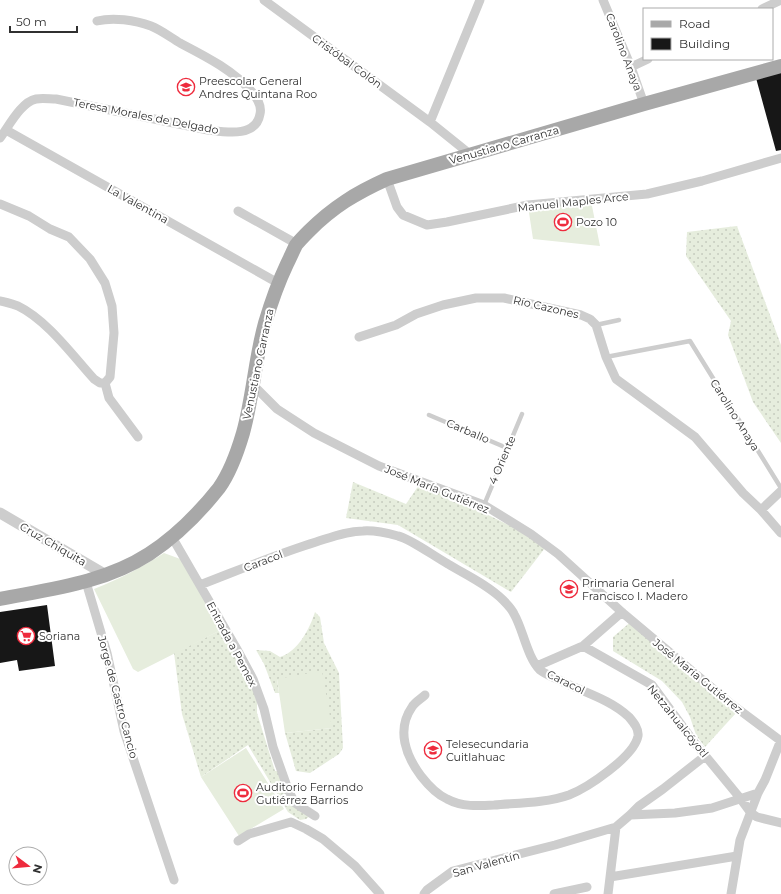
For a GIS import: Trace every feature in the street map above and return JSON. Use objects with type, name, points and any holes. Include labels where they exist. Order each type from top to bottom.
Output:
[{"type":"main road","name":"Venustiano Carranza","points":[[0,599],[86,582],[106,575],[149,554],[172,537],[220,487],[232,463],[243,434],[265,324],[278,282],[297,244],[341,203],[362,190],[387,179],[644,104],[781,66]]},
{"type":"street","name":"Cristóbal Colón","points":[[264,0],[430,122],[471,155]]},
{"type":"street","points":[[430,122],[480,0]]},
{"type":"street","name":"Carolino Anaya","points":[[603,0],[631,67],[644,104]]},
{"type":"street","points":[[764,8],[781,0]]},
{"type":"street","name":"Teresa Morales de Delgado","points":[[6,130],[22,107],[28,101],[37,98],[56,99],[208,130],[230,132],[247,130],[254,127],[258,121],[260,103],[253,93],[242,81],[216,62],[151,26],[133,21],[104,19],[97,21]]},
{"type":"street","points":[[631,67],[646,60]]},
{"type":"street","points":[[0,138],[6,130]]},
{"type":"street","name":"La Valentina","points":[[6,130],[278,282]]},
{"type":"street","name":"Manuel Maples Arce","points":[[387,179],[397,207],[403,215],[426,225],[528,205],[647,194],[702,181],[781,158]]},
{"type":"street","points":[[0,204],[29,216],[50,229],[69,237],[90,259],[105,283],[112,306],[114,333],[110,377],[105,383]]},
{"type":"street","points":[[238,211],[297,244]]},
{"type":"street","name":"Río Cazones","points":[[359,337],[396,325],[416,314],[443,305],[476,298],[504,298],[569,312],[590,319],[596,325]]},
{"type":"street","points":[[0,301],[17,306],[35,317],[94,379],[100,383],[105,383]]},
{"type":"street","points":[[596,325],[606,358],[616,379],[695,438],[743,493],[761,510],[781,533]]},
{"type":"street","points":[[105,383],[109,398],[138,436]]},
{"type":"street","name":"José María Gutiérrez","points":[[253,385],[277,409],[314,433],[379,466],[484,505],[532,534],[558,554],[622,612],[730,703],[781,740]]},
{"type":"street","points":[[761,510],[781,489]]},
{"type":"street","name":"Cruz Chiquita","points":[[0,513],[106,575]]},
{"type":"street","name":"Caracol","points":[[200,585],[300,547],[350,532],[365,530],[401,536],[493,591],[513,611],[528,649],[539,669],[548,675],[605,700],[628,717],[636,726],[638,735],[634,746],[622,759],[597,779],[568,795],[543,801],[474,806],[459,804],[446,799],[433,790],[415,768],[408,754],[403,735],[408,715],[412,706],[425,695]]},
{"type":"street","name":"Entrada a Pemex","points":[[172,537],[253,679],[264,709],[273,747],[289,792],[295,803],[315,816]]},
{"type":"street","name":"Jorge de Castro Cancio","points":[[86,582],[107,653],[124,731],[174,880]]},
{"type":"street","points":[[537,666],[583,646],[622,612]]},
{"type":"street","name":"Netzahualcóyotl","points":[[583,646],[652,685],[694,742],[751,813]]},
{"type":"street","points":[[731,894],[740,840],[758,792],[765,780],[781,740]]},
{"type":"street","points":[[608,894],[616,828],[639,806],[706,756]]},
{"type":"street","points":[[630,815],[647,815],[712,808],[758,792]]},
{"type":"street","points":[[751,813],[757,817],[781,823]]},
{"type":"street","points":[[238,841],[249,834],[290,822],[306,829],[323,840],[355,866],[380,894]]},
{"type":"street","name":"San Valentín","points":[[424,894],[427,890],[453,871],[616,828]]},
{"type":"street","points":[[610,877],[737,856]]},
{"type":"street","points":[[554,894],[588,887]]},
{"type":"lane","points":[[596,325],[619,320]]},
{"type":"lane","name":"Carolino Anaya","points":[[606,358],[690,342],[781,489]]},
{"type":"lane","name":"4 Oriente","points":[[484,505],[522,414]]},
{"type":"lane","name":"Carballo","points":[[429,415],[507,448]]},
{"type":"green space","name":"Pozo 10","points":[[591,201],[600,246],[533,239],[528,206]]},
{"type":"green space","points":[[737,226],[781,345],[781,443],[753,402],[728,335],[731,321],[686,256],[687,232]]},
{"type":"green space","points":[[353,482],[406,504],[421,482],[529,535],[545,548],[511,592],[398,525],[346,518]]},
{"type":"green space","points":[[164,553],[183,560],[223,629],[138,672],[133,669],[94,589],[130,573]]},
{"type":"green space","points":[[315,612],[320,617],[324,643],[339,673],[343,748],[339,754],[310,773],[296,771],[285,733],[332,728],[277,679],[279,693],[275,693],[264,664],[256,650],[270,651],[280,657],[286,654],[298,645],[310,625]]},
{"type":"green space","points":[[633,620],[736,713],[705,747],[696,735],[690,717],[682,702],[662,681],[613,651],[613,637]]},
{"type":"green space","points":[[223,629],[257,694],[257,713],[275,771],[281,771],[296,803],[310,816],[306,819],[300,820],[288,812],[248,745],[201,777],[182,714],[174,653]]},
{"type":"green space","points":[[322,671],[332,728],[285,733],[277,679]]},
{"type":"green space","name":"Auditorio Fernando Gutiérrez Barrios","points":[[246,748],[284,809],[239,836],[201,777]]},
{"type":"building","points":[[781,71],[781,150],[776,151],[756,78]]},
{"type":"building","name":"Soriana","points":[[47,605],[55,666],[19,671],[17,660],[0,663],[0,612]]},
{"type":"place","name":"Preescolar General Andres Quintana Roo","points":[[186,87]]},
{"type":"place","name":"Pozo 10","points":[[563,222]]},
{"type":"place","name":"Primaria General Francisco I. Madero","points":[[569,589]]},
{"type":"place","name":"Soriana","points":[[26,636]]},
{"type":"place","name":"Telesecundaria Cuitlahuac","points":[[433,750]]},
{"type":"place","name":"Auditorio Fernando Gutiérrez Barrios","points":[[243,793]]}]
